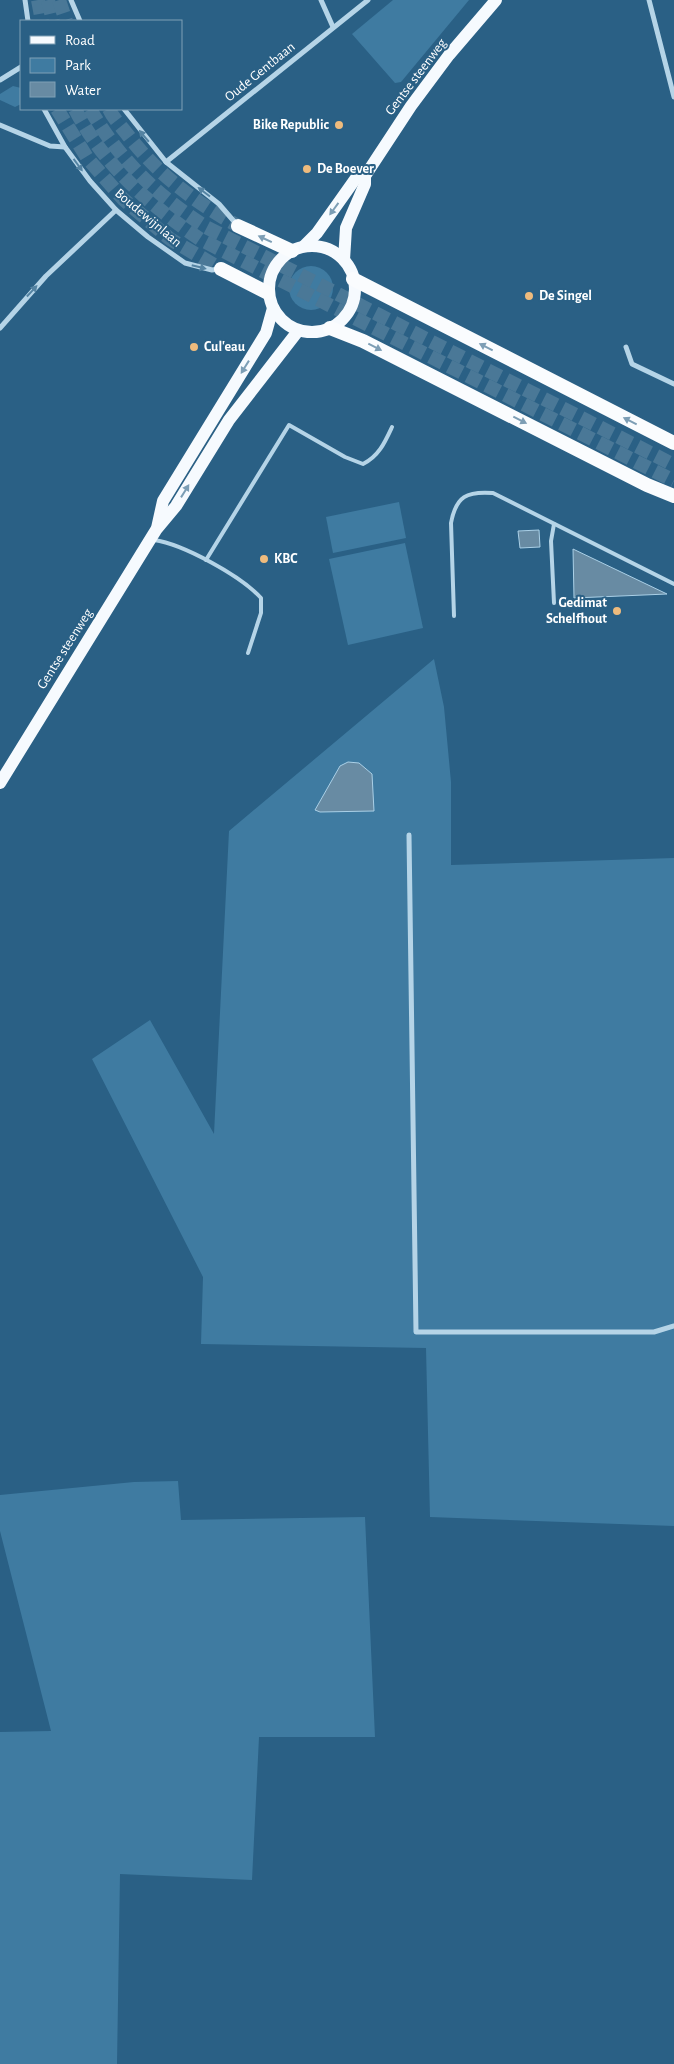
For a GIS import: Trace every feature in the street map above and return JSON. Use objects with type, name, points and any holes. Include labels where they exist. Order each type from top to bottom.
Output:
[{"type":"highway","points":[[238,226],[298,248]]},
{"type":"highway","points":[[221,269],[268,293]]},
{"type":"highway","points":[[353,279],[674,443]]},
{"type":"highway","points":[[330,328],[374,346],[647,485],[674,496]]},
{"type":"main road","name":"Gentse steenweg","points":[[344,260],[346,228],[365,184],[365,176],[411,106],[449,55],[496,0]]},
{"type":"main road","name":"Gentse steenweg","points":[[298,248],[317,233],[356,178],[365,176]]},
{"type":"main road","points":[[321,247],[337,254],[344,260],[353,279],[353,302],[343,318],[330,328],[311,332],[298,331],[280,318],[273,308],[268,293],[269,280],[281,258],[298,248],[321,247]]},
{"type":"main road","name":"Gentse steenweg","points":[[153,535],[163,501],[266,334],[273,308]]},
{"type":"main road","name":"Gentse steenweg","points":[[0,783],[153,535],[176,506],[234,413],[298,331]]},
{"type":"street","points":[[25,0],[28,20]]},
{"type":"street","points":[[71,0],[80,20]]},
{"type":"street","points":[[321,0],[334,27]]},
{"type":"street","name":"Oude Gentbaan","points":[[166,162],[368,0]]},
{"type":"street","points":[[649,0],[674,97]]},
{"type":"street","points":[[0,80],[20,68]]},
{"type":"street","name":"Boudewijnlaan","points":[[45,110],[65,147],[90,181],[116,210],[148,237],[185,263],[212,270],[221,269]]},
{"type":"street","points":[[125,110],[166,162],[220,204],[238,226]]},
{"type":"street","points":[[0,125],[50,146],[65,147]]},
{"type":"street","points":[[0,328],[46,276],[116,210]]},
{"type":"street","points":[[626,347],[632,364],[674,384]]},
{"type":"street","points":[[409,835],[416,1332],[654,1332],[674,1326]]},
{"type":"lane","points":[[206,560],[289,425],[345,457],[363,464],[373,459],[385,443],[392,427]]},
{"type":"lane","points":[[454,616],[451,522],[454,508],[464,496],[476,492],[493,493],[674,584]]},
{"type":"lane","points":[[554,524],[551,541],[554,603]]},
{"type":"lane","points":[[153,535],[206,560],[253,589],[261,598],[260,613],[248,653]]},
{"type":"green space","points":[[393,0],[469,0],[401,82],[395,83],[352,34]]},
{"type":"green space","points":[[13,86],[20,88],[20,104],[15,107],[0,100],[0,94]]},
{"type":"green space","points":[[315,266],[327,272],[332,279],[332,297],[327,304],[320,309],[307,310],[299,307],[292,300],[289,284],[292,276],[299,269]]},
{"type":"green space","points":[[399,502],[406,538],[333,553],[326,517]]},
{"type":"green space","points":[[405,543],[423,628],[348,645],[329,559]]},
{"type":"green space","points":[[434,659],[444,707],[451,782],[451,865],[674,858],[674,1526],[430,1517],[426,1348],[201,1344],[203,1277],[92,1059],[150,1020],[214,1134],[229,831]]},
{"type":"green space","points":[[178,1481],[181,1520],[365,1517],[375,1737],[259,1737],[252,1880],[120,1874],[117,2064],[0,2064],[0,1732],[51,1731],[0,1531],[0,1495],[134,1482]]},
{"type":"water","points":[[539,530],[540,547],[520,548],[518,531]]},
{"type":"water","points":[[573,549],[667,594],[574,598]]},
{"type":"water","points":[[348,762],[359,763],[372,774],[374,811],[320,812],[315,810],[340,766]]},
{"type":"tunnel","points":[[38,0],[42,20]]},
{"type":"tunnel","points":[[48,0],[53,20]]},
{"type":"tunnel","points":[[59,0],[66,20]]},
{"type":"tunnel","points":[[58,110],[88,159],[123,199],[170,239],[221,269]]},
{"type":"tunnel","points":[[76,110],[99,148],[129,182],[163,212],[200,239],[674,481]]},
{"type":"tunnel","points":[[91,110],[113,144],[140,175],[171,203],[206,227],[674,465]]},
{"type":"tunnel","points":[[110,110],[139,148],[164,174],[192,197],[238,226]]},
{"type":"place","name":"Bike Republic","points":[[339,125]]},
{"type":"place","name":"De Boever","points":[[307,169]]},
{"type":"place","name":"De Singel","points":[[529,296]]},
{"type":"place","name":"Cul'eau","points":[[194,347]]},
{"type":"place","name":"KBC","points":[[264,559]]},
{"type":"place","name":"Gedimat Schelfhout","points":[[617,611]]}]
